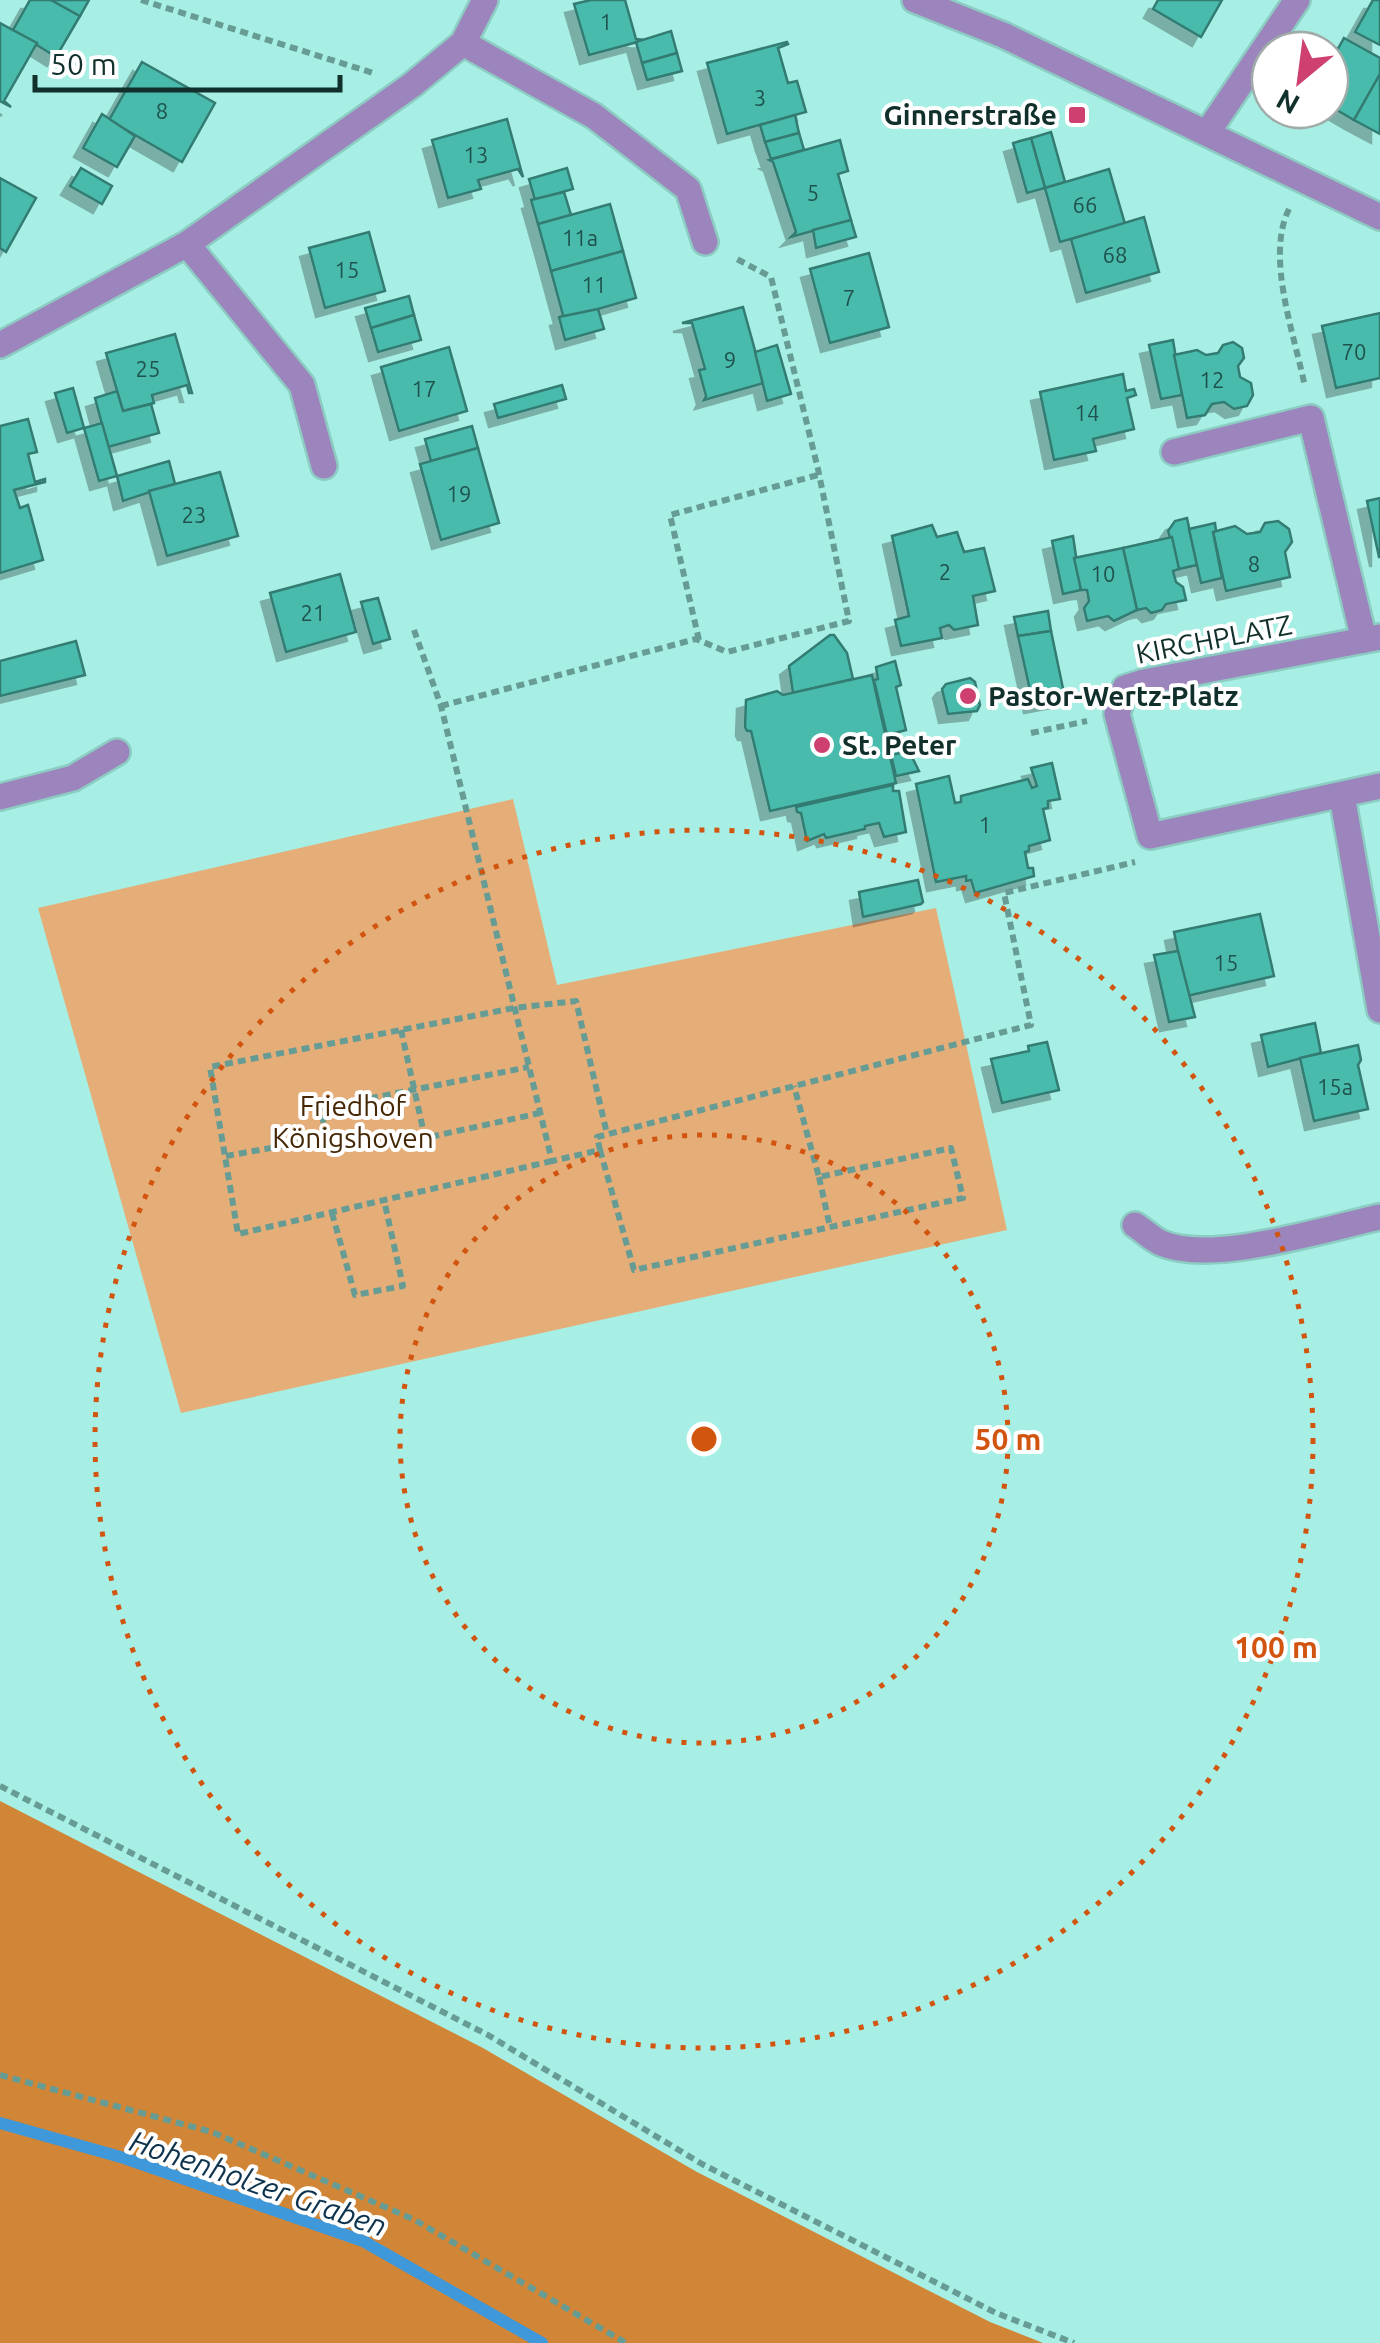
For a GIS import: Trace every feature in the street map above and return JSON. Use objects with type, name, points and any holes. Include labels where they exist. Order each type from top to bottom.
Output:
[{"type":"street","points":[[0,345],[187,244],[412,85],[463,43],[485,0]]},
{"type":"street","points":[[915,0],[1003,35],[1380,218]]},
{"type":"street","points":[[1206,132],[1298,0]]},
{"type":"street","points":[[463,43],[594,116],[688,189],[705,242]]},
{"type":"street","points":[[187,244],[302,385],[324,466]]},
{"type":"street","points":[[1174,452],[1312,418]]},
{"type":"street","name":"KIRCHPLATZ","points":[[1117,714],[1125,688],[1144,682],[1372,639],[1312,418]]},
{"type":"street","points":[[1117,714],[1150,836],[1380,786]]},
{"type":"street","points":[[0,797],[73,778],[117,752]]},
{"type":"street","points":[[1342,796],[1380,1010]]},
{"type":"street","points":[[1134,1225],[1161,1242],[1191,1250],[1232,1248],[1380,1217]]},
{"type":"path","points":[[141,0],[412,85]]},
{"type":"path","points":[[1304,180],[1281,226],[1280,263],[1312,418]]},
{"type":"path","points":[[441,706],[699,641],[727,652],[850,621],[771,277],[705,242]]},
{"type":"path","points":[[699,641],[670,515],[819,474]]},
{"type":"path","points":[[414,630],[441,706],[552,1161]]},
{"type":"path","points":[[1031,733],[1117,714]]},
{"type":"path","points":[[819,1177],[951,1148],[963,1198],[634,1270],[597,1137],[1031,1025],[1004,893],[1155,858],[1150,836]]},
{"type":"path","points":[[600,1150],[238,1234],[210,1067],[514,1008],[576,1001],[608,1134]]},
{"type":"path","points":[[401,1030],[425,1138],[540,1113]]},
{"type":"path","points":[[226,1156],[326,1138],[322,1108],[529,1067]]},
{"type":"path","points":[[794,1086],[830,1227]]},
{"type":"path","points":[[332,1213],[355,1295],[403,1286],[384,1200]]},
{"type":"path","points":[[0,1786],[488,2035],[702,2164],[996,2313],[1074,2343]]},
{"type":"path","points":[[0,2075],[212,2132],[413,2219],[626,2343]]},
{"type":"green space","name":"Friedhof Königshoven","points":[[513,799],[557,985],[936,908],[1007,1230],[181,1413],[38,908]]},
{"type":"shaded area","points":[[0,1801],[483,2048],[697,2172],[990,2322],[1043,2343],[0,2343]]},
{"type":"building","points":[[30,0],[51,0],[80,16],[56,57],[13,30]]},
{"type":"building","points":[[51,0],[89,0],[80,16]]},
{"type":"building","points":[[625,0],[636,39],[645,40],[589,55],[574,4]]},
{"type":"building","points":[[1158,0],[1222,0],[1201,37],[1153,9]]},
{"type":"building","points":[[1373,0],[1380,0],[1380,45],[1355,32]]},
{"type":"building","points":[[0,23],[37,43],[4,101],[11,107],[0,101]]},
{"type":"building","points":[[671,31],[677,53],[642,63],[636,42]]},
{"type":"building","points":[[1350,41],[1380,58],[1380,74],[1354,120],[1350,118]]},
{"type":"building","points":[[787,42],[778,48],[788,83],[797,81],[806,112],[727,134],[707,63]]},
{"type":"building","points":[[677,53],[682,71],[647,80],[642,63]]},
{"type":"building","points":[[142,62],[215,103],[182,162],[109,120]]},
{"type":"building","points":[[1380,74],[1380,134],[1354,120]]},
{"type":"building","points":[[102,114],[135,136],[117,167],[83,148]]},
{"type":"building","points":[[795,115],[799,133],[765,142],[760,125]]},
{"type":"building","points":[[507,119],[523,177],[518,169],[478,180],[481,189],[448,198],[432,140]]},
{"type":"building","points":[[1051,132],[1065,182],[1045,188],[1031,138]]},
{"type":"building","points":[[799,133],[804,150],[771,159],[765,142]]},
{"type":"building","points":[[1031,138],[1045,188],[1027,193],[1013,143]]},
{"type":"building","points":[[840,140],[848,171],[838,174],[851,220],[791,237],[796,232],[773,162],[769,160]]},
{"type":"building","points":[[81,168],[112,186],[102,204],[70,186]]},
{"type":"building","points":[[567,168],[573,189],[535,200],[529,179]]},
{"type":"building","points":[[1109,169],[1125,224],[1060,242],[1045,188]]},
{"type":"building","points":[[0,178],[36,198],[6,252],[0,248]]},
{"type":"building","points":[[564,192],[571,215],[538,224],[531,200]]},
{"type":"building","points":[[610,204],[623,251],[551,271],[538,224]]},
{"type":"building","points":[[1144,217],[1159,272],[1086,293],[1071,239]]},
{"type":"building","points":[[851,220],[856,237],[816,248],[813,230]]},
{"type":"building","points":[[369,232],[385,291],[325,308],[309,248]]},
{"type":"building","points":[[623,251],[636,298],[564,319],[551,271]]},
{"type":"building","points":[[869,253],[889,327],[830,343],[810,269]]},
{"type":"building","points":[[409,296],[414,315],[371,328],[365,308]]},
{"type":"building","points":[[743,307],[764,383],[704,400],[699,370],[705,369],[692,323],[682,323]]},
{"type":"building","points":[[598,309],[604,329],[565,340],[559,317]]},
{"type":"building","points":[[1380,313],[1380,378],[1336,388],[1322,326]]},
{"type":"building","points":[[414,315],[421,340],[378,352],[371,328]]},
{"type":"building","points":[[175,334],[192,393],[187,385],[152,395],[154,403],[123,411],[106,353]]},
{"type":"building","points":[[1173,340],[1182,395],[1161,399],[1149,345]]},
{"type":"building","points":[[1233,342],[1242,348],[1244,358],[1238,366],[1240,377],[1251,383],[1253,395],[1247,406],[1234,409],[1224,402],[1212,404],[1205,415],[1187,418],[1174,355],[1197,350],[1206,355],[1218,353],[1223,345]]},
{"type":"building","points":[[777,345],[791,394],[767,401],[755,352]]},
{"type":"building","points":[[449,347],[467,411],[399,431],[381,367]]},
{"type":"building","points":[[1123,374],[1126,391],[1134,389],[1136,395],[1127,398],[1134,429],[1093,439],[1096,451],[1054,460],[1040,392]]},
{"type":"building","points":[[562,385],[566,399],[498,418],[494,404]]},
{"type":"building","points":[[73,388],[84,428],[67,433],[55,393]]},
{"type":"building","points":[[117,391],[123,411],[151,404],[159,433],[108,447],[95,398]]},
{"type":"building","points":[[28,419],[37,452],[28,454],[35,482],[45,482],[14,490],[20,508],[28,505],[43,560],[0,573],[0,426]]},
{"type":"building","points":[[102,423],[117,476],[99,481],[84,428]]},
{"type":"building","points":[[472,426],[478,448],[431,461],[425,439]]},
{"type":"building","points":[[478,448],[499,523],[441,540],[420,464]]},
{"type":"building","points":[[169,461],[175,484],[123,501],[117,476]]},
{"type":"building","points":[[220,472],[238,536],[167,556],[149,491]]},
{"type":"building","points":[[1380,498],[1380,557],[1379,557],[1367,501]]},
{"type":"building","points":[[1187,518],[1197,565],[1179,569],[1168,531],[1175,521]]},
{"type":"building","points":[[1278,521],[1289,529],[1292,542],[1285,552],[1290,577],[1226,591],[1213,532],[1235,526],[1247,534],[1260,532],[1265,523]]},
{"type":"building","points":[[1215,523],[1213,532],[1222,578],[1201,583],[1189,529]]},
{"type":"building","points":[[932,525],[937,537],[957,532],[964,552],[984,548],[995,591],[973,596],[978,625],[954,630],[949,625],[940,628],[942,638],[901,646],[895,620],[909,616],[892,536]]},
{"type":"building","points":[[1073,536],[1081,590],[1063,594],[1052,541]]},
{"type":"building","points":[[1172,537],[1179,569],[1173,571],[1186,600],[1166,604],[1162,610],[1151,613],[1146,608],[1137,610],[1123,548]]},
{"type":"building","points":[[1123,548],[1137,610],[1114,621],[1108,616],[1087,621],[1087,590],[1081,590],[1074,558]]},
{"type":"building","points":[[340,574],[356,632],[286,652],[270,593]]},
{"type":"building","points":[[378,598],[390,639],[373,644],[361,602]]},
{"type":"building","points":[[1048,611],[1051,631],[1018,636],[1014,617]]},
{"type":"building","points":[[1051,631],[1065,698],[1033,704],[1018,636]]},
{"type":"building","points":[[830,635],[847,653],[853,679],[793,693],[789,666]]},
{"type":"building","points":[[76,641],[85,675],[0,696],[0,661]]},
{"type":"building","points":[[895,661],[901,685],[896,687],[906,730],[887,735],[874,680],[878,679],[876,667]]},
{"type":"building","name":"St. Peter","points":[[872,675],[896,783],[770,811],[751,731],[745,727],[746,700]]},
{"type":"building","points":[[970,678],[975,682],[980,705],[977,711],[948,714],[942,689],[946,684]]},
{"type":"building","points":[[909,751],[919,771],[896,776],[891,755]]},
{"type":"building","points":[[1052,763],[1060,799],[1048,801],[1048,808],[1043,809],[1050,840],[1029,846],[1025,852],[1034,876],[975,893],[966,876],[936,882],[916,784],[949,776],[955,803],[961,802],[961,796],[1028,779],[1032,788],[1037,786],[1031,768]]},
{"type":"building","points":[[893,785],[893,791],[899,791],[906,832],[884,837],[879,823],[807,841],[796,807]]},
{"type":"building","points":[[918,880],[921,904],[863,917],[859,892]]},
{"type":"building","points":[[1260,914],[1274,976],[1187,996],[1174,932]]},
{"type":"building","points":[[1178,951],[1195,1017],[1169,1022],[1154,955]]},
{"type":"building","points":[[1315,1023],[1321,1053],[1268,1067],[1261,1035]]},
{"type":"building","points":[[1047,1042],[1059,1090],[1002,1103],[991,1059],[1029,1051],[1028,1046]]},
{"type":"building","points":[[1358,1045],[1358,1065],[1368,1109],[1314,1121],[1300,1058]]},
{"type":"waterway","name":"Hohenholzer Graben","points":[[0,2123],[124,2158],[363,2241],[542,2343]]},
{"type":"place","name":"Ginnerstraße","points":[[1077,115]]},
{"type":"place","name":"Pastor-Wertz-Platz","points":[[968,696]]},
{"type":"place","name":"St. Peter","points":[[822,745]]}]
